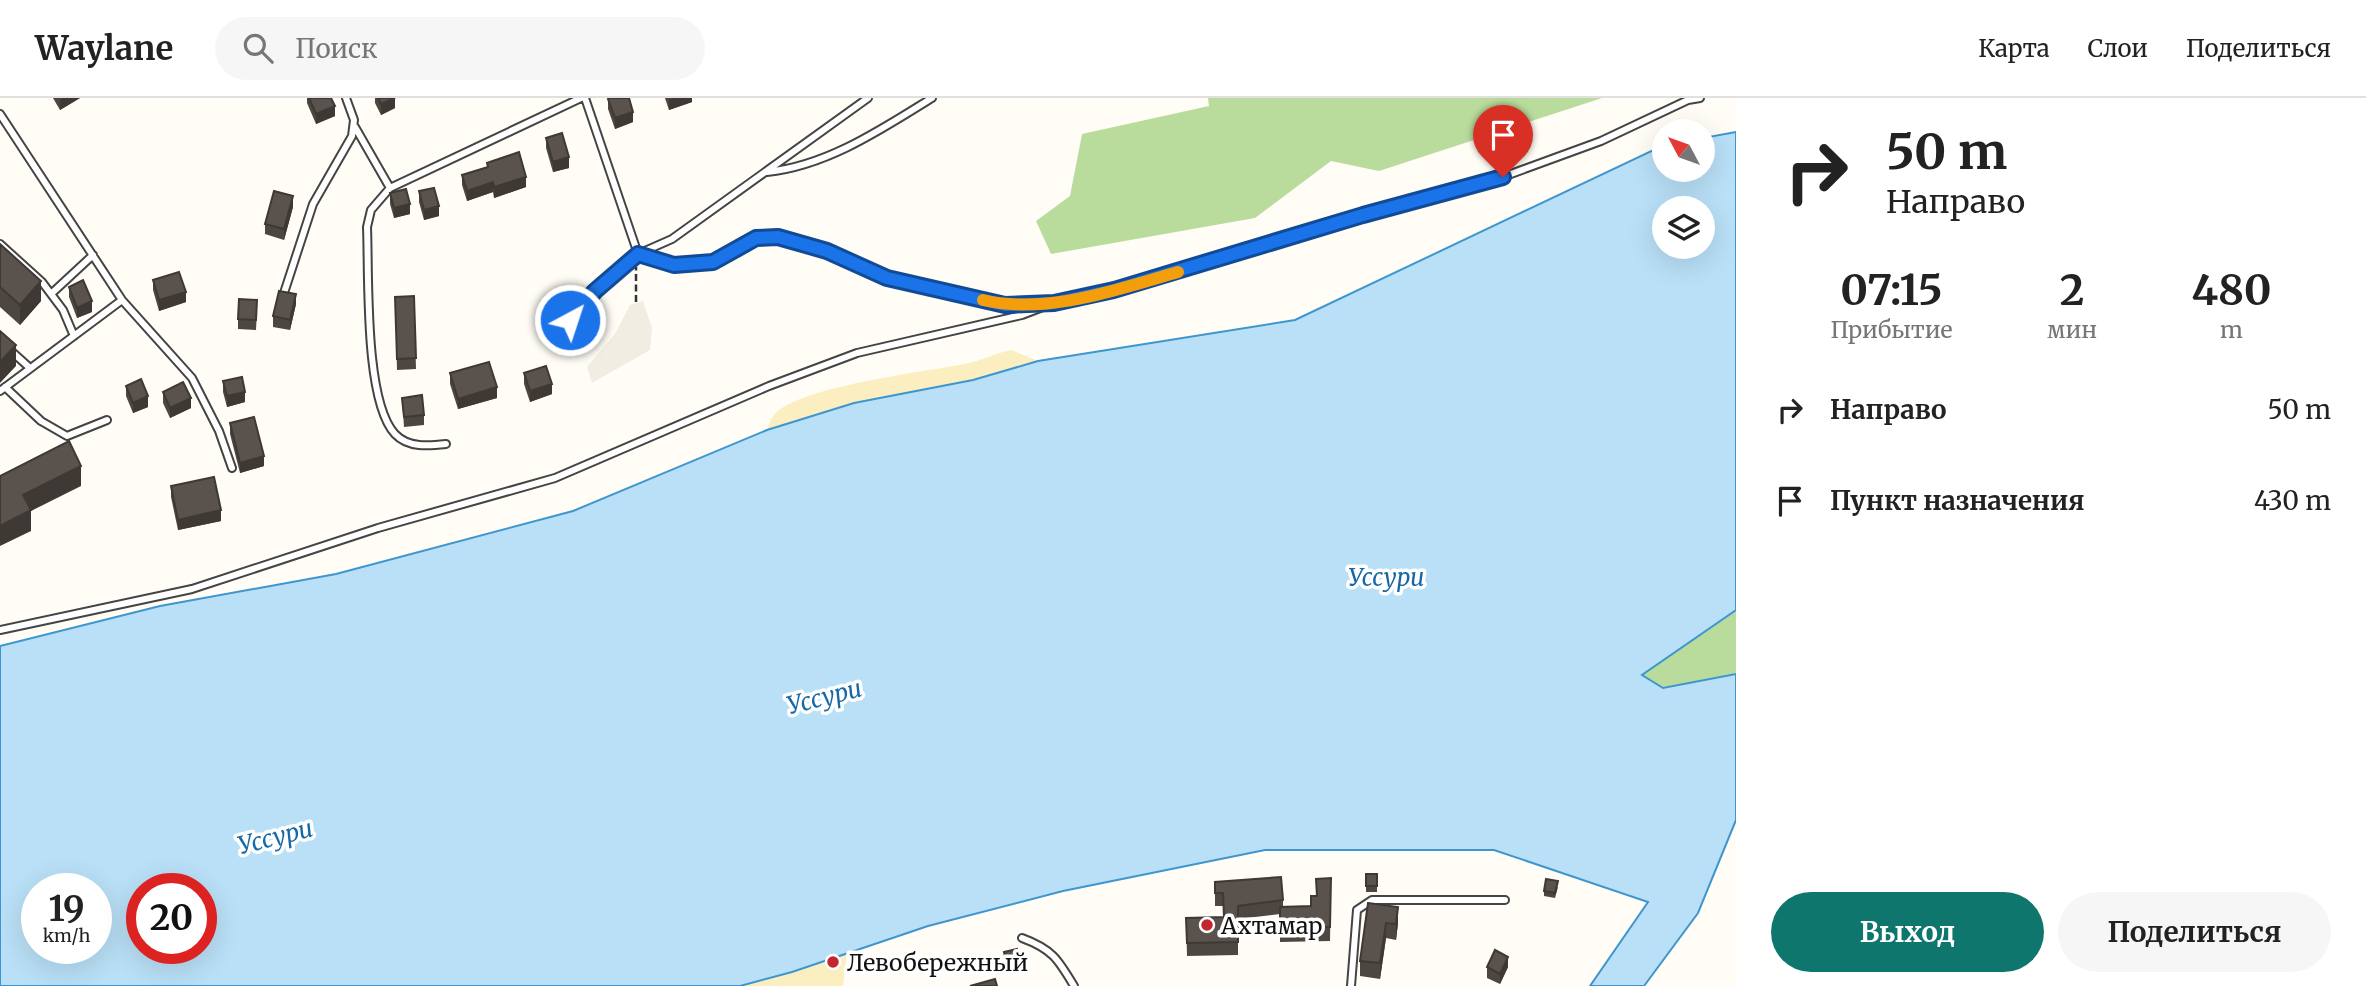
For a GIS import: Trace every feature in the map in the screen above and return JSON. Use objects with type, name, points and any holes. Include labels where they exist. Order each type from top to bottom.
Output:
[{"type":"lane","points":[[346,98],[355,127],[390,188]]},
{"type":"lane","points":[[446,444],[419,446],[404,441],[395,434],[384,417],[374,376],[367,227],[371,210],[390,188],[583,98],[638,254]]},
{"type":"lane","points":[[558,334],[595,291],[638,254],[672,239],[868,98]]},
{"type":"lane","points":[[765,172],[791,169],[836,153],[932,98]]},
{"type":"lane","points":[[0,630],[192,589],[379,528],[555,478],[769,386],[857,353],[1023,315],[1054,303],[1114,290],[1363,215],[1478,186],[1601,141],[1688,100],[1700,98]]},
{"type":"lane","points":[[0,114],[122,300],[192,378],[219,431],[232,468]]},
{"type":"lane","points":[[283,296],[313,204],[355,127]]},
{"type":"lane","points":[[638,254],[674,265],[713,262],[756,238],[778,237],[827,251],[887,278],[1005,305],[1054,303]]},
{"type":"lane","points":[[0,244],[51,294],[63,310],[74,336]]},
{"type":"lane","points":[[51,294],[93,255]]},
{"type":"lane","points":[[107,420],[66,436],[41,421],[2,389],[122,300]]},
{"type":"lane","points":[[0,341],[30,368]]},
{"type":"lane","points":[[1351,986],[1357,910],[1372,900],[1505,900]]},
{"type":"lane","points":[[1022,938],[1041,945],[1058,957],[1074,986]]},
{"type":"path","points":[[634,281],[636,302]]},
{"type":"green space","points":[[1208,98],[1602,98],[1379,171],[1331,161],[1255,218],[1051,254],[1036,221],[1070,196],[1082,134],[1209,106]]},
{"type":"green space","points":[[1736,610],[1736,674],[1663,688],[1642,675]]},
{"type":"sand","points":[[1011,350],[1038,361],[973,380],[854,403],[767,430],[779,410],[820,392],[870,380],[965,364]]},
{"type":"sand","name":"Левобережный","points":[[847,952],[843,986],[740,986],[792,972]]},
{"type":"shaded area","points":[[643,301],[652,328],[650,350],[592,383],[587,367],[615,334],[630,305]]},
{"type":"water","name":"Уссури","points":[[1736,132],[1736,610],[1642,675],[1663,688],[1736,674],[1736,820],[1698,913],[1644,986],[1590,986],[1648,902],[1494,850],[1265,850],[1063,891],[928,926],[792,972],[740,986],[0,986],[0,646],[160,606],[336,574],[573,511],[767,430],[854,403],[973,380],[1038,361],[1295,320],[1652,151],[1652,182],[1715,182],[1715,136]]},
{"type":"building","points":[[309,98],[331,98],[335,106],[316,114]]},
{"type":"building","points":[[378,98],[395,98],[381,104]]},
{"type":"building","points":[[629,98],[633,112],[615,118],[608,99]]},
{"type":"building","points":[[562,133],[569,157],[553,162],[546,138]]},
{"type":"building","points":[[519,152],[526,177],[494,187],[493,182],[467,191],[462,175],[488,167],[487,163]]},
{"type":"building","points":[[434,188],[439,206],[424,210],[419,191]]},
{"type":"building","points":[[406,189],[410,204],[394,208],[390,193]]},
{"type":"building","points":[[274,191],[293,196],[284,229],[265,224]]},
{"type":"building","points":[[0,244],[41,281],[20,305],[0,287]]},
{"type":"building","points":[[179,272],[186,292],[159,300],[153,280]]},
{"type":"building","points":[[83,280],[92,301],[77,308],[69,287]]},
{"type":"building","points":[[279,291],[296,294],[290,320],[273,316]]},
{"type":"building","points":[[414,296],[416,358],[397,359],[395,297]]},
{"type":"building","points":[[239,299],[257,300],[256,320],[238,319]]},
{"type":"building","points":[[0,331],[16,345],[0,362]]},
{"type":"building","points":[[489,362],[497,387],[458,399],[450,373]]},
{"type":"building","points":[[546,366],[552,384],[530,391],[524,373]]},
{"type":"building","points":[[242,377],[245,392],[227,396],[223,381]]},
{"type":"building","points":[[141,379],[148,396],[133,403],[126,386]]},
{"type":"building","points":[[183,382],[191,398],[170,408],[163,392]]},
{"type":"building","points":[[422,395],[424,415],[404,417],[402,398]]},
{"type":"building","points":[[254,417],[264,456],[240,463],[230,423]]},
{"type":"building","points":[[69,441],[81,466],[23,495],[31,510],[0,526],[0,476]]},
{"type":"building","points":[[214,477],[221,510],[178,520],[171,486]]},
{"type":"building","points":[[1366,874],[1377,874],[1377,886],[1366,886]]},
{"type":"building","points":[[1281,877],[1283,900],[1238,906],[1238,942],[1187,943],[1186,918],[1224,917],[1223,893],[1215,893],[1215,882]]},
{"type":"building","points":[[1331,878],[1330,927],[1280,928],[1280,907],[1311,906],[1311,896],[1317,896],[1316,879]]},
{"type":"building","points":[[1546,879],[1558,881],[1555,893],[1544,891]]},
{"type":"building","points":[[1368,903],[1398,907],[1396,924],[1386,923],[1380,963],[1360,961]]},
{"type":"building","points":[[1017,949],[1020,961],[1007,964],[1004,952]]},
{"type":"building","points":[[1495,950],[1508,957],[1500,974],[1487,967]]},
{"type":"building","points":[[995,979],[997,986],[970,986]]},
{"type":"slow traffic","points":[[983,300],[1005,305],[1054,303],[1178,272]]},
{"type":"place","name":"Ахтамар","points":[[1207,925]]},
{"type":"place","name":"Левобережный","points":[[833,962]]},
{"type":"route","points":[[570,320],[595,291],[638,254],[674,265],[713,262],[756,238],[778,237],[827,251],[887,278],[1005,305],[1054,303],[1114,290],[1363,215],[1478,186],[1503,177]]}]
